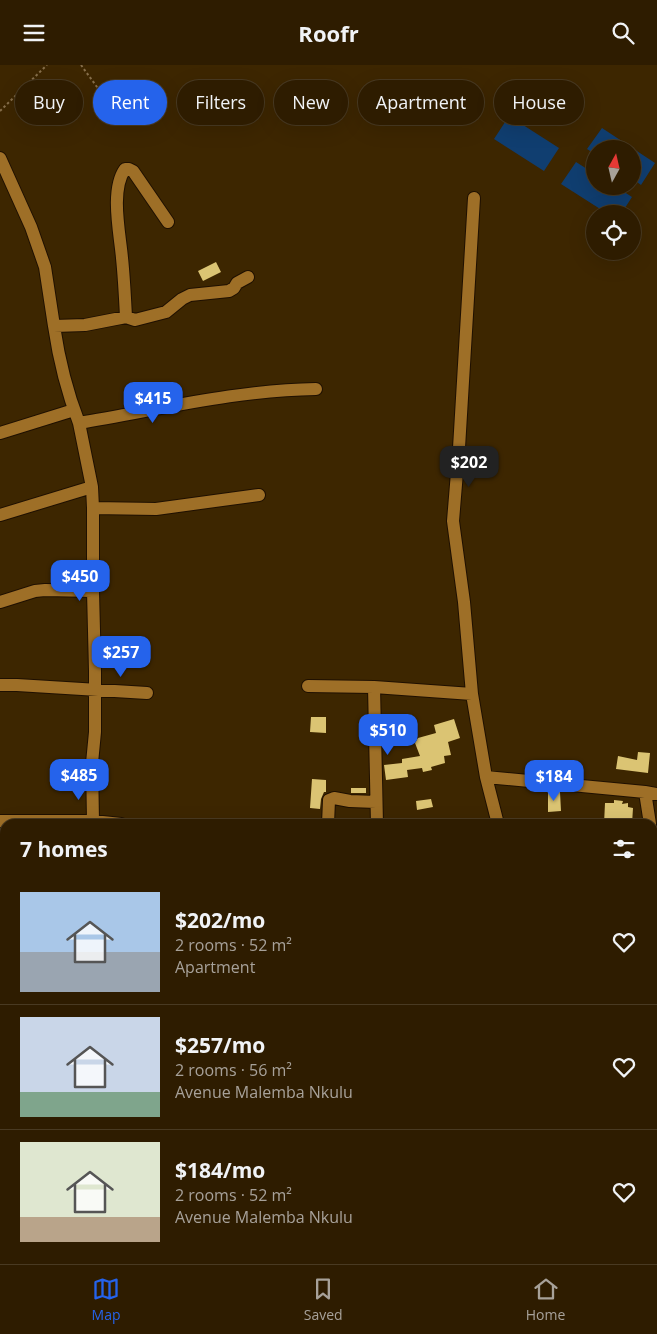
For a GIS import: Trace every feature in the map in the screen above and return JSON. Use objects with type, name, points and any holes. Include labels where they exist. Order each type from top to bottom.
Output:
[{"type":"street","points":[[0,158],[31,227],[45,267],[62,372],[79,423],[92,487],[95,655],[95,732],[92,763],[93,819]]},
{"type":"street","points":[[126,317],[122,259],[116,213],[119,187],[125,169],[132,171],[168,222]]},
{"type":"street","points":[[474,198],[459,448],[452,521],[464,602],[472,693],[486,777],[497,819]]},
{"type":"street","points":[[54,326],[85,325],[126,317],[135,320],[166,312],[190,295],[229,291],[237,283],[248,277]]},
{"type":"street","points":[[79,423],[221,397],[316,389]]},
{"type":"street","points":[[0,433],[74,410]]},
{"type":"street","points":[[0,515],[92,487]]},
{"type":"street","points":[[93,508],[156,509],[259,495]]},
{"type":"street","points":[[0,602],[35,591],[93,591]]},
{"type":"street","points":[[0,685],[147,693]]},
{"type":"street","points":[[308,686],[374,687],[472,693]]},
{"type":"street","points":[[374,687],[377,819]]},
{"type":"street","points":[[486,777],[651,793],[650,819]]},
{"type":"street","points":[[328,819],[330,798],[376,802]]},
{"type":"path","points":[[0,111],[46,65]]},
{"type":"path","points":[[81,65],[93,82]]},
{"type":"water","points":[[503,125],[523,125],[559,148],[544,171],[494,139]]},
{"type":"water","points":[[602,128],[620,140],[593,140]]},
{"type":"water","points":[[641,154],[655,163],[641,185]]},
{"type":"water","points":[[576,162],[586,168],[586,195],[629,195],[632,197],[627,205],[594,205],[561,184]]},
{"type":"building","points":[[216,262],[221,272],[203,281],[198,271]]},
{"type":"building","points":[[311,717],[326,717],[326,733],[310,732]]},
{"type":"building","points":[[394,718],[397,727],[403,725],[406,735],[387,742],[383,731],[383,722]]},
{"type":"building","points":[[454,719],[460,738],[448,742],[451,755],[444,756],[445,763],[431,767],[432,770],[423,772],[422,768],[407,770],[408,777],[386,780],[384,765],[402,763],[402,759],[420,756],[415,743],[418,738],[436,733],[434,725]]},
{"type":"building","points":[[638,752],[650,753],[648,773],[616,769],[618,756],[637,760]]},
{"type":"building","points":[[312,779],[326,780],[326,792],[324,792],[321,799],[320,809],[310,808]]},
{"type":"building","points":[[351,788],[366,788],[366,793],[351,793]]},
{"type":"building","points":[[548,792],[560,792],[561,811],[548,812]]},
{"type":"building","points":[[431,799],[433,807],[417,810],[416,801]]},
{"type":"building","points":[[614,800],[623,801],[622,804],[628,803],[628,807],[633,808],[632,819],[604,819],[605,803],[614,803]]}]
